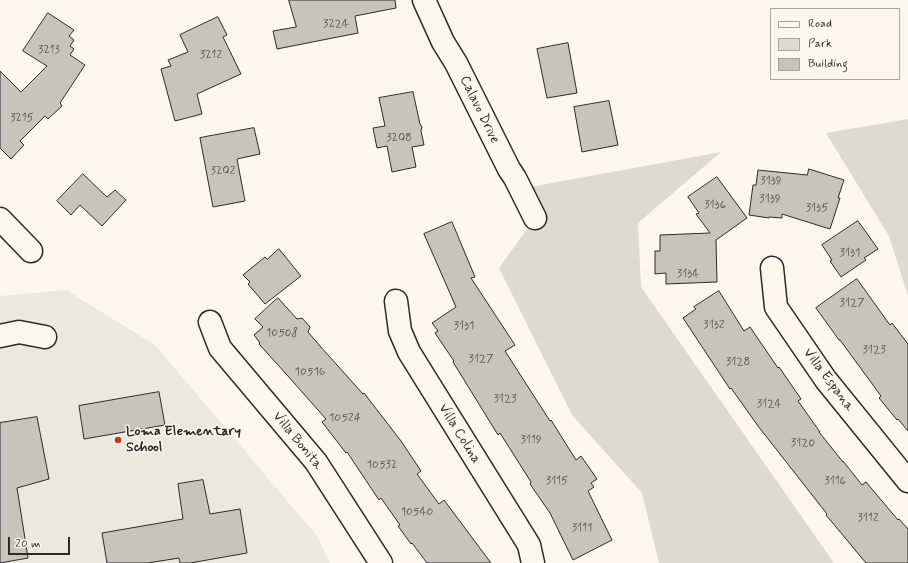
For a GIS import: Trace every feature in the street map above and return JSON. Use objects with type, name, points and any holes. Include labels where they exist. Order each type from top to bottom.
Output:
[{"type":"street","name":"Calavo Drive","points":[[424,0],[443,42],[456,63],[535,218]]},
{"type":"street","points":[[0,219],[31,251]]},
{"type":"street","name":"Villa Espana","points":[[772,268],[776,307],[826,380],[908,481]]},
{"type":"street","name":"Villa Colina","points":[[396,300],[400,332],[409,352],[529,545],[532,563]]},
{"type":"street","name":"Villa Bonita","points":[[210,322],[220,348],[316,462],[381,563]]},
{"type":"street","points":[[0,336],[19,332],[45,337]]},
{"type":"shaded area","name":"Loma Elementary School","points":[[66,290],[155,345],[317,536],[330,563],[0,563],[0,296]]},
{"type":"green space","points":[[908,119],[908,296],[889,236],[826,133]]},
{"type":"green space","points":[[721,152],[638,223],[641,287],[834,563],[659,563],[642,493],[572,415],[499,268],[535,218],[514,190]]},
{"type":"building","points":[[289,0],[395,0],[396,8],[355,16],[358,33],[277,49],[273,31],[296,27]]},
{"type":"building","points":[[48,13],[74,30],[69,36],[74,40],[70,46],[74,49],[70,55],[85,65],[60,103],[62,106],[48,119],[45,116],[20,141],[24,145],[11,159],[0,148],[0,71],[21,92],[47,66],[23,51]]},
{"type":"building","points":[[218,17],[227,35],[223,37],[241,74],[197,94],[202,114],[175,121],[161,69],[171,66],[168,60],[188,52],[180,35]]},
{"type":"building","points":[[568,43],[577,93],[547,98],[537,49]]},
{"type":"building","points":[[413,92],[422,127],[421,131],[424,145],[412,147],[416,167],[392,172],[387,146],[377,148],[373,128],[385,126],[379,98]]},
{"type":"building","points":[[609,101],[618,145],[582,152],[574,107]]},
{"type":"building","points":[[254,128],[260,154],[237,159],[245,201],[213,207],[200,138]]},
{"type":"building","points":[[809,169],[844,180],[830,229],[782,214],[782,218],[749,215],[753,185],[756,185],[758,170],[807,175]]},
{"type":"building","points":[[83,174],[107,197],[115,190],[126,200],[102,226],[80,205],[71,215],[57,201]]},
{"type":"building","points":[[717,177],[747,218],[716,240],[717,282],[666,284],[666,273],[655,274],[655,251],[660,251],[660,235],[710,233],[696,214],[699,213],[688,197]]},
{"type":"building","points":[[858,221],[878,249],[864,258],[866,260],[841,277],[830,261],[832,260],[822,245]]},
{"type":"building","points":[[452,222],[475,277],[471,278],[515,345],[505,351],[576,460],[581,456],[597,479],[591,483],[594,487],[588,491],[612,540],[573,560],[550,513],[530,484],[531,482],[500,433],[498,435],[453,362],[454,361],[435,333],[438,331],[432,323],[456,307],[424,234]]},
{"type":"building","points":[[279,249],[301,276],[265,304],[248,284],[250,282],[243,275],[265,257],[267,259]]},
{"type":"building","points":[[857,279],[890,325],[892,323],[908,344],[908,431],[879,398],[881,396],[816,308]]},
{"type":"building","points":[[719,291],[744,331],[750,327],[778,368],[779,367],[801,399],[798,401],[819,432],[862,485],[866,482],[898,520],[899,519],[908,529],[908,563],[866,563],[826,515],[827,514],[758,426],[731,388],[730,389],[683,318],[696,309],[694,307]]},
{"type":"building","points":[[278,298],[297,319],[302,318],[310,327],[308,332],[363,394],[364,393],[401,441],[421,471],[417,474],[439,504],[444,500],[491,563],[427,563],[412,543],[411,544],[381,498],[379,500],[347,452],[346,453],[322,422],[326,419],[259,344],[260,343],[254,335],[263,327],[255,319]]},
{"type":"building","points":[[159,392],[165,425],[84,439],[79,406]]},
{"type":"building","points":[[37,417],[49,479],[17,488],[28,558],[0,563],[0,423]]},
{"type":"building","points":[[203,480],[210,514],[240,509],[247,553],[190,563],[180,563],[179,558],[148,563],[107,563],[102,533],[183,519],[178,484]]},
{"type":"place","name":"Loma Elementary School","points":[[118,440]]}]
